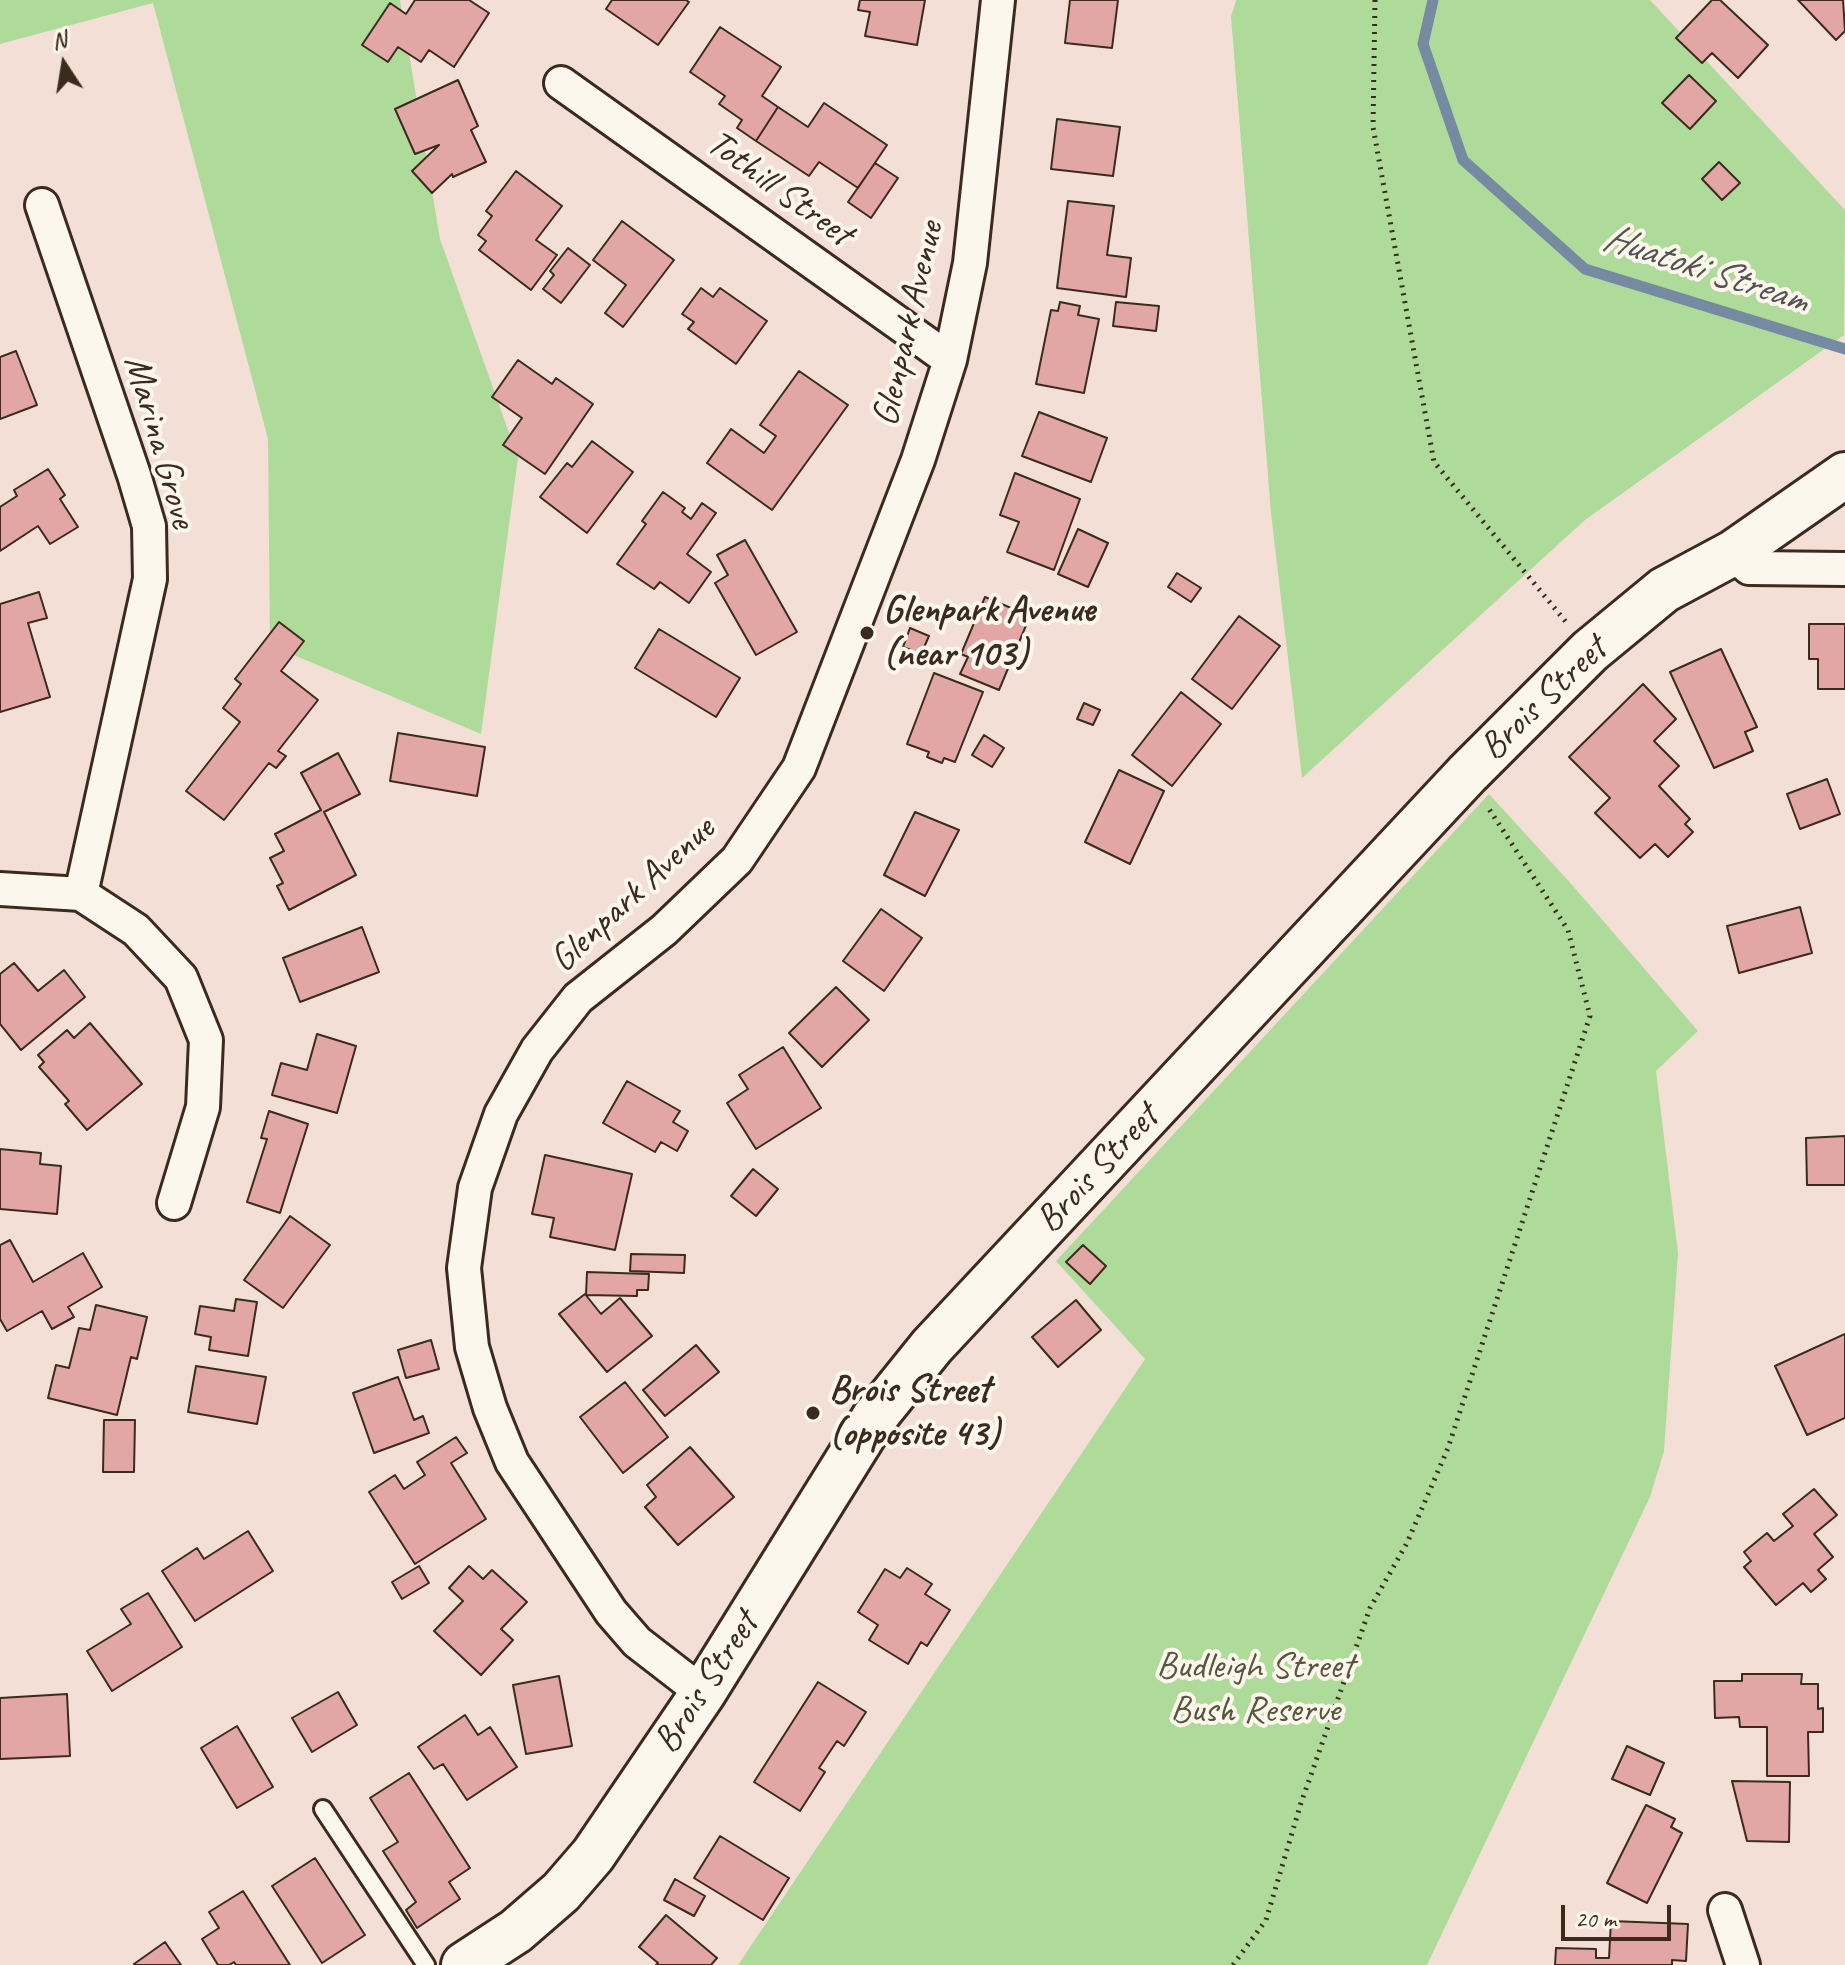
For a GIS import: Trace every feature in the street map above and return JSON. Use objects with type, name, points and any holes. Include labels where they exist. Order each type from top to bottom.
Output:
[{"type":"main road","name":"Brois Street","points":[[464,1965],[516,1931],[561,1892],[585,1865],[703,1693],[874,1418],[932,1346],[1467,774],[1590,651],[1664,590],[1733,553],[1845,475]]},
{"type":"street","name":"Glenpark Avenue","points":[[703,1693],[637,1642],[611,1612],[512,1462],[490,1408],[472,1347],[464,1268],[475,1188],[501,1114],[537,1050],[578,998],[664,930],[737,860],[799,768],[918,460],[950,360],[970,263],[998,0]]},
{"type":"street","name":"Tothill Street","points":[[561,83],[950,360]]},
{"type":"street","name":"Marina Grove","points":[[42,205],[149,526],[150,579],[81,894]]},
{"type":"street","points":[[1733,553],[1749,568],[1845,569]]},
{"type":"street","points":[[0,889],[81,894],[136,930],[181,978],[206,1040],[203,1107],[174,1203]]},
{"type":"street","points":[[1725,1910],[1743,1965]]},
{"type":"lane","points":[[323,1809],[426,1965]]},
{"type":"path","points":[[1375,0],[1373,127],[1434,462],[1590,651]]},
{"type":"path","points":[[1233,1965],[1266,1920],[1301,1803],[1370,1608],[1407,1543],[1448,1448],[1590,1016],[1568,930],[1467,774]]},
{"type":"green space","points":[[0,0],[400,0],[440,239],[518,458],[481,734],[270,645],[268,439],[153,3],[0,44]]},
{"type":"green space","points":[[1236,0],[1650,0],[1845,210],[1844,335],[1585,520],[1302,778],[1271,513],[1231,17]]},
{"type":"green space","name":"Budleigh Street Bush Reserve","points":[[1489,794],[1698,1031],[1656,1071],[1678,1253],[1664,1451],[1650,1497],[1427,1965],[738,1965],[1145,1359],[1056,1261]]},
{"type":"building","points":[[415,0],[469,0],[489,13],[454,67],[429,50],[421,62],[398,47],[388,62],[362,45],[390,3],[406,14]]},
{"type":"building","points":[[612,0],[689,2],[658,45],[606,9]]},
{"type":"building","points":[[860,0],[925,0],[917,45],[865,36],[870,12],[858,10]]},
{"type":"building","points":[[1070,0],[1118,0],[1112,48],[1065,43]]},
{"type":"building","points":[[1712,0],[1720,0],[1768,45],[1738,78],[1712,53],[1702,63],[1676,38]]},
{"type":"building","points":[[1798,0],[1843,0],[1845,31],[1836,40]]},
{"type":"building","points":[[720,27],[781,67],[762,96],[778,107],[756,141],[737,128],[742,120],[719,104],[725,96],[690,72]]},
{"type":"building","points":[[1689,75],[1716,101],[1690,129],[1662,103]]},
{"type":"building","points":[[458,80],[478,126],[471,130],[486,162],[453,177],[452,174],[432,193],[412,171],[439,145],[415,154],[395,109]]},
{"type":"building","points":[[824,103],[887,145],[858,188],[819,162],[809,176],[756,141],[778,107],[808,127]]},
{"type":"building","points":[[1057,119],[1120,127],[1113,176],[1051,169]]},
{"type":"building","points":[[1719,162],[1740,183],[1722,200],[1702,179]]},
{"type":"building","points":[[875,163],[898,178],[871,218],[848,202]]},
{"type":"building","points":[[516,171],[562,206],[536,240],[557,255],[531,290],[479,250],[486,241],[478,235],[492,216],[486,211]]},
{"type":"building","points":[[1068,201],[1114,206],[1107,255],[1131,258],[1126,297],[1057,288]]},
{"type":"building","points":[[622,221],[674,260],[623,327],[605,313],[626,285],[593,260]]},
{"type":"building","points":[[568,248],[590,265],[561,303],[543,289],[554,275],[550,271]]},
{"type":"building","points":[[701,288],[713,297],[720,288],[767,321],[736,364],[688,329],[694,322],[682,314]]},
{"type":"building","points":[[1060,302],[1080,306],[1078,315],[1099,319],[1084,393],[1036,384],[1051,310],[1058,311]]},
{"type":"building","points":[[1116,302],[1159,306],[1156,331],[1113,326]]},
{"type":"building","points":[[16,351],[37,405],[0,419],[0,357]]},
{"type":"building","points":[[518,360],[552,384],[556,378],[593,404],[545,474],[503,445],[522,418],[492,397]]},
{"type":"building","points":[[799,371],[848,405],[772,510],[707,463],[731,429],[764,453],[776,436],[760,425]]},
{"type":"building","points":[[1039,412],[1107,438],[1091,482],[1022,456]]},
{"type":"building","points":[[592,441],[633,472],[587,533],[540,497],[567,463],[572,467]]},
{"type":"building","points":[[48,469],[65,495],[60,499],[78,527],[50,544],[38,526],[0,551],[0,507],[17,496],[14,490]]},
{"type":"building","points":[[1015,473],[1080,499],[1054,570],[1007,552],[1019,522],[1000,515]]},
{"type":"building","points":[[663,492],[685,508],[682,512],[691,519],[702,503],[716,513],[687,554],[711,572],[689,603],[660,582],[654,589],[617,564],[646,524],[642,521]]},
{"type":"building","points":[[1078,529],[1108,543],[1088,587],[1058,574]]},
{"type":"building","points":[[745,540],[797,632],[756,655],[715,583],[728,575],[717,555]]},
{"type":"building","points":[[1177,573],[1201,588],[1191,602],[1168,587]]},
{"type":"building","points":[[39,592],[47,618],[28,623],[50,697],[0,712],[0,604]]},
{"type":"building","points":[[985,597],[1030,616],[999,690],[960,674],[968,657],[961,654]]},
{"type":"building","points":[[1239,616],[1280,646],[1232,709],[1192,679]]},
{"type":"building","points":[[279,622],[304,641],[281,671],[318,700],[278,751],[286,756],[276,768],[269,763],[224,820],[186,791],[240,722],[223,708],[241,684],[235,679]]},
{"type":"building","points":[[1809,624],[1845,624],[1845,689],[1818,689],[1818,659],[1809,659]]},
{"type":"building","points":[[910,628],[929,636],[921,654],[903,647]]},
{"type":"building","points":[[659,629],[740,678],[716,717],[635,668]]},
{"type":"building","points":[[1721,649],[1757,727],[1745,732],[1753,751],[1714,768],[1670,672]]},
{"type":"building","points":[[934,673],[983,692],[955,762],[944,758],[942,763],[927,757],[929,752],[907,744]]},
{"type":"building","points":[[1643,684],[1676,719],[1654,741],[1679,766],[1659,786],[1690,819],[1685,824],[1693,832],[1668,857],[1655,844],[1640,858],[1595,813],[1610,798],[1569,757]]},
{"type":"building","points":[[1181,692],[1221,724],[1172,786],[1132,755]]},
{"type":"building","points":[[1084,703],[1100,710],[1093,725],[1077,719]]},
{"type":"building","points":[[398,733],[485,747],[477,796],[390,781]]},
{"type":"building","points":[[984,735],[1004,748],[992,767],[972,755]]},
{"type":"building","points":[[338,753],[360,794],[324,812],[356,875],[289,910],[277,886],[283,883],[270,858],[284,851],[275,834],[321,810],[301,773]]},
{"type":"building","points":[[1119,770],[1164,791],[1130,864],[1085,842]]},
{"type":"building","points":[[1827,779],[1840,814],[1800,829],[1787,794]]},
{"type":"building","points":[[915,812],[959,830],[925,896],[884,875]]},
{"type":"building","points":[[1800,907],[1812,953],[1739,973],[1727,926]]},
{"type":"building","points":[[881,909],[922,938],[884,991],[843,961]]},
{"type":"building","points":[[362,927],[379,972],[300,1002],[283,958]]},
{"type":"building","points":[[14,963],[38,991],[64,970],[85,997],[21,1050],[0,1024],[0,974]]},
{"type":"building","points":[[836,987],[869,1020],[822,1067],[789,1033]]},
{"type":"building","points":[[90,1023],[142,1084],[87,1130],[65,1104],[69,1101],[39,1067],[44,1062],[38,1055],[67,1030],[74,1038]]},
{"type":"building","points":[[317,1034],[356,1046],[337,1113],[272,1095],[281,1063],[307,1070]]},
{"type":"building","points":[[783,1047],[821,1108],[756,1149],[727,1103],[748,1089],[739,1075]]},
{"type":"building","points":[[627,1081],[680,1111],[673,1122],[688,1131],[677,1151],[661,1142],[655,1152],[603,1123]]},
{"type":"building","points":[[269,1111],[308,1124],[280,1213],[247,1202],[267,1139],[261,1138]]},
{"type":"building","points":[[1845,1136],[1845,1185],[1807,1185],[1806,1138]]},
{"type":"building","points":[[0,1149],[41,1153],[40,1164],[61,1166],[57,1214],[0,1209]]},
{"type":"building","points":[[545,1155],[632,1174],[615,1250],[550,1237],[554,1218],[532,1214]]},
{"type":"building","points":[[753,1169],[778,1189],[756,1216],[731,1196]]},
{"type":"building","points":[[290,1216],[330,1245],[283,1308],[244,1280]]},
{"type":"building","points":[[10,1240],[33,1282],[83,1253],[102,1287],[68,1307],[74,1317],[52,1329],[42,1311],[7,1331],[0,1319],[0,1245]]},
{"type":"building","points":[[1083,1245],[1106,1266],[1090,1284],[1066,1262]]},
{"type":"building","points":[[631,1254],[685,1255],[684,1273],[630,1271]]},
{"type":"building","points":[[587,1272],[649,1274],[648,1290],[637,1290],[637,1296],[586,1295]]},
{"type":"building","points":[[585,1294],[601,1314],[620,1298],[652,1336],[607,1372],[559,1314]]},
{"type":"building","points":[[236,1299],[257,1302],[248,1356],[209,1350],[211,1337],[195,1334],[200,1306],[234,1311]]},
{"type":"building","points":[[1076,1300],[1101,1330],[1058,1367],[1032,1337]]},
{"type":"building","points":[[96,1305],[147,1317],[137,1359],[131,1357],[117,1415],[48,1398],[56,1365],[69,1368],[79,1328],[90,1330]]},
{"type":"building","points":[[1845,1334],[1845,1418],[1807,1435],[1775,1366]]},
{"type":"building","points":[[431,1340],[439,1369],[406,1378],[398,1350]]},
{"type":"building","points":[[696,1345],[719,1372],[665,1416],[643,1390]]},
{"type":"building","points":[[196,1366],[266,1377],[257,1424],[188,1412]]},
{"type":"building","points":[[398,1377],[414,1420],[423,1416],[429,1433],[374,1453],[353,1393]]},
{"type":"building","points":[[625,1382],[668,1437],[623,1473],[580,1417]]},
{"type":"building","points":[[104,1420],[135,1420],[134,1472],[103,1472]]},
{"type":"building","points":[[456,1437],[467,1453],[451,1463],[486,1519],[415,1564],[369,1492],[395,1475],[404,1489],[425,1475],[417,1462]]},
{"type":"building","points":[[690,1447],[734,1497],[678,1545],[645,1507],[656,1497],[647,1485]]},
{"type":"building","points":[[1814,1489],[1837,1515],[1814,1534],[1833,1557],[1818,1570],[1826,1579],[1811,1592],[1803,1583],[1776,1605],[1744,1567],[1751,1561],[1744,1552],[1767,1533],[1774,1541],[1793,1526],[1783,1514]]},
{"type":"building","points":[[248,1531],[273,1571],[195,1621],[162,1571],[197,1548],[204,1559]]},
{"type":"building","points":[[419,1566],[429,1583],[402,1599],[392,1582]]},
{"type":"building","points":[[469,1566],[483,1579],[492,1570],[527,1602],[501,1629],[513,1640],[481,1675],[434,1631],[463,1601],[449,1588]]},
{"type":"building","points":[[907,1568],[932,1584],[925,1594],[950,1610],[927,1646],[921,1642],[908,1664],[869,1640],[878,1625],[858,1612],[885,1569],[900,1578]]},
{"type":"building","points":[[148,1593],[182,1647],[112,1691],[87,1651],[131,1624],[121,1609]]},
{"type":"building","points":[[1742,1674],[1802,1674],[1801,1684],[1818,1684],[1818,1709],[1823,1708],[1823,1732],[1808,1732],[1809,1776],[1767,1776],[1767,1727],[1740,1727],[1739,1717],[1715,1718],[1714,1681],[1742,1681]]},
{"type":"building","points":[[559,1676],[572,1746],[526,1754],[513,1685]]},
{"type":"building","points":[[818,1682],[866,1712],[844,1746],[837,1741],[819,1768],[825,1772],[800,1811],[754,1782]]},
{"type":"building","points":[[338,1692],[357,1725],[312,1752],[292,1718]]},
{"type":"building","points":[[67,1694],[70,1756],[0,1759],[0,1698]]},
{"type":"building","points":[[465,1715],[478,1735],[490,1727],[517,1767],[467,1800],[443,1764],[434,1769],[418,1747]]},
{"type":"building","points":[[237,1726],[273,1787],[237,1808],[201,1748]]},
{"type":"building","points":[[1627,1746],[1664,1763],[1650,1795],[1612,1779]]},
{"type":"building","points":[[409,1773],[470,1868],[449,1882],[460,1899],[417,1928],[406,1910],[416,1902],[383,1851],[398,1842],[370,1798]]},
{"type":"building","points":[[1732,1781],[1790,1782],[1789,1842],[1747,1841]]},
{"type":"building","points":[[1646,1805],[1675,1819],[1671,1827],[1682,1833],[1647,1903],[1607,1883]]},
{"type":"building","points":[[720,1836],[789,1878],[763,1920],[694,1878]]},
{"type":"building","points":[[315,1858],[365,1935],[322,1963],[272,1886]]},
{"type":"building","points":[[675,1879],[705,1896],[694,1916],[664,1900]]},
{"type":"building","points":[[243,1891],[290,1965],[236,1965],[234,1962],[218,1965],[202,1939],[219,1928],[209,1912]]},
{"type":"building","points":[[666,1915],[717,1958],[711,1965],[656,1965],[658,1963],[639,1947]]},
{"type":"building","points":[[1611,1921],[1688,1924],[1686,1961],[1672,1960],[1672,1965],[1555,1965],[1556,1948],[1596,1949],[1596,1958],[1609,1958]]},
{"type":"building","points":[[165,1942],[181,1965],[134,1964]]},
{"type":"waterway","name":"Huatoki Stream","points":[[1433,0],[1423,44],[1463,160],[1585,269],[1845,349]]},
{"type":"place","name":"Glenpark Avenue (near 103)","points":[[867,633]]},
{"type":"place","name":"Brois Street (opposite 43)","points":[[813,1413]]}]
